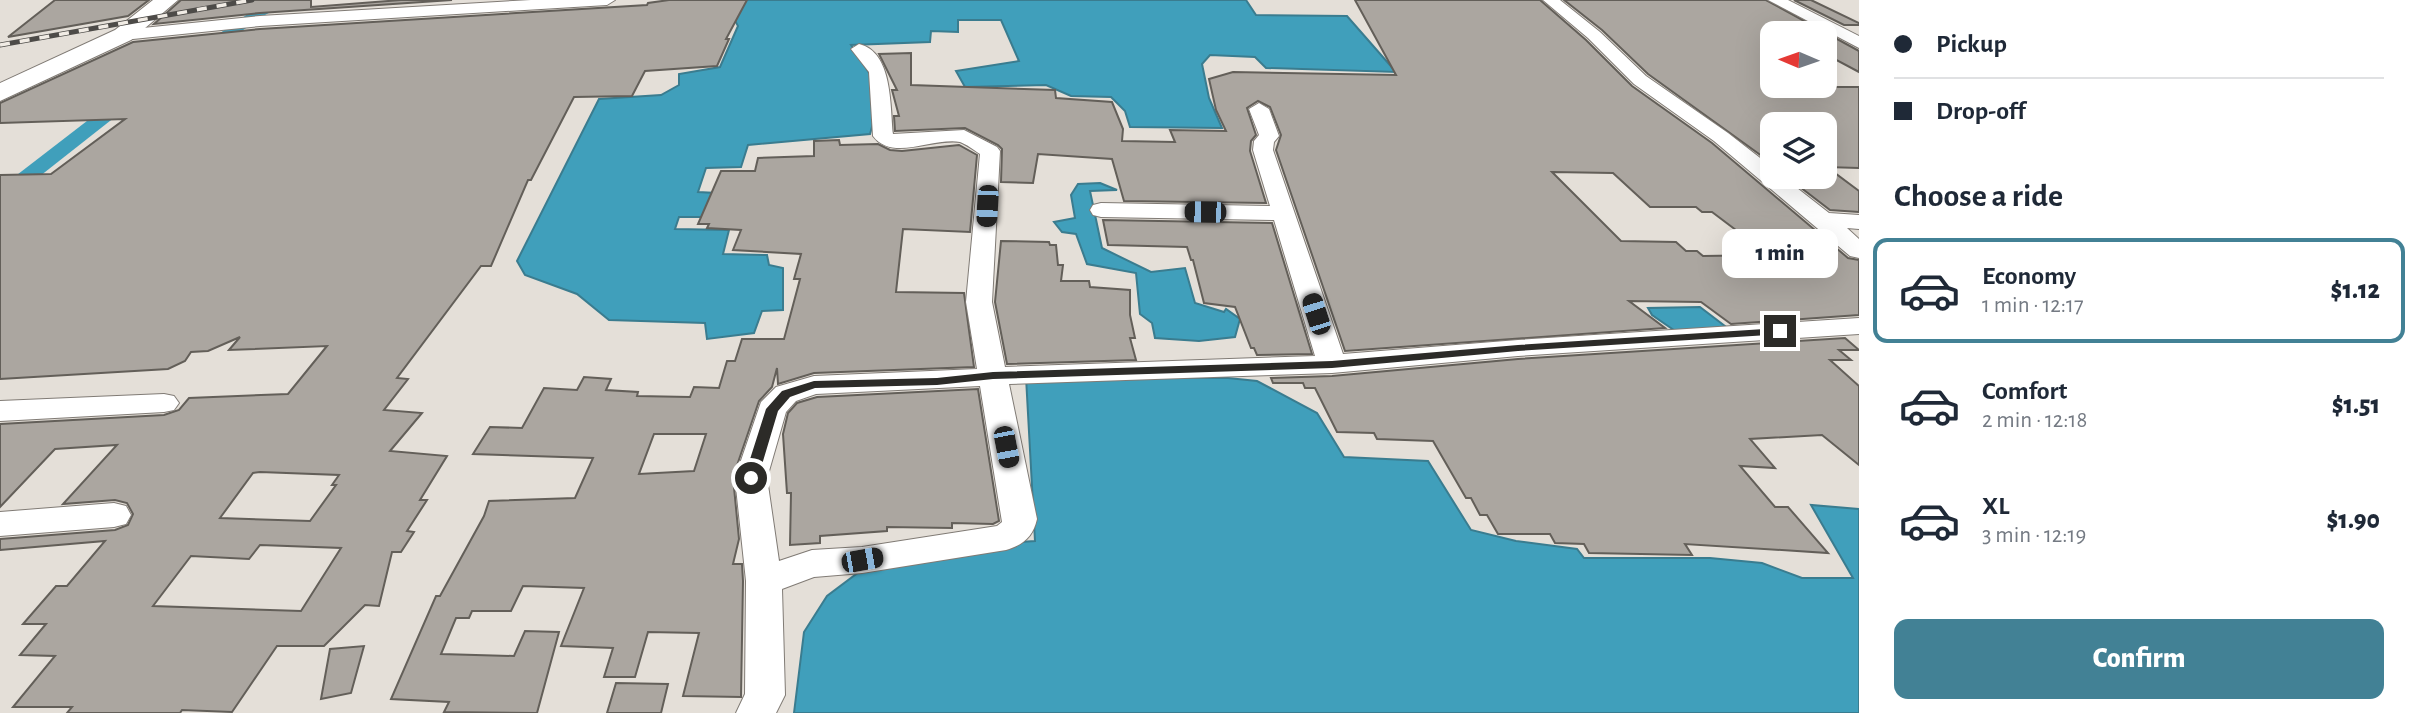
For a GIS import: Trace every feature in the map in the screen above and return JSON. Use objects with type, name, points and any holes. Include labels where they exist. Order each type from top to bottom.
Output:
[{"type":"street","points":[[0,93],[122,35],[144,20],[152,9],[168,0]]},
{"type":"street","points":[[122,35],[260,21],[607,0]]},
{"type":"street","points":[[1551,0],[1594,35],[1640,80],[1721,137],[1859,250]]},
{"type":"street","points":[[1776,0],[1859,43]]},
{"type":"street","points":[[764,581],[812,564],[862,560],[1006,537],[1018,528],[1020,519],[979,302],[990,150],[964,136],[900,141],[889,140],[883,136],[878,71],[859,49]]},
{"type":"street","points":[[1259,109],[1269,136],[1264,141],[1263,150],[1332,364]]},
{"type":"street","points":[[1101,210],[1282,213]]},
{"type":"street","points":[[1823,220],[1859,222]]},
{"type":"street","points":[[756,713],[765,695],[764,581],[751,478],[772,409],[786,394],[814,385],[1332,364],[1518,348],[1859,326]]},
{"type":"street","points":[[0,411],[164,403]]},
{"type":"street","points":[[0,524],[114,515]]},
{"type":"water","points":[[724,0],[1246,0],[1256,15],[1347,16],[1396,72],[1266,68],[1255,57],[1210,55],[1202,64],[1209,98],[1222,128],[1130,127],[1125,111],[1111,97],[1071,96],[1046,85],[965,87],[956,71],[1019,61],[1001,20],[958,20],[958,32],[931,31],[930,42],[851,45],[873,79],[876,112],[870,134],[748,145],[741,167],[706,168],[698,192],[716,193],[706,217],[679,217],[675,229],[729,230],[723,254],[767,255],[769,265],[783,268],[783,310],[762,311],[754,333],[707,339],[705,323],[609,320],[577,294],[525,275],[517,261],[599,99],[661,95],[679,85],[679,74],[720,67],[738,26]]},
{"type":"water","points":[[1100,183],[1117,190],[1090,191],[1102,248],[1151,272],[1185,268],[1195,303],[1224,312],[1226,309],[1240,319],[1235,337],[1199,341],[1155,338],[1152,323],[1140,314],[1136,273],[1087,264],[1076,234],[1062,232],[1054,222],[1075,218],[1071,195],[1078,184]]},
{"type":"water","points":[[1700,307],[1734,333],[1684,337],[1652,315],[1648,308]]},
{"type":"water","points":[[1026,377],[1228,378],[1257,381],[1317,413],[1344,457],[1428,461],[1471,530],[1516,541],[1577,549],[1584,558],[1710,558],[1762,563],[1802,578],[1853,578],[1811,505],[1859,509],[1859,713],[794,713],[804,632],[827,596],[867,566],[946,547],[1035,541]]},
{"type":"building","points":[[55,0],[149,0],[128,16],[8,37]]},
{"type":"building","points":[[181,0],[311,0],[311,7],[401,0],[452,0],[260,13],[154,24]]},
{"type":"building","points":[[669,0],[747,0],[726,39],[729,39],[717,66],[645,71],[632,96],[574,97],[531,180],[528,180],[491,266],[481,266],[397,378],[408,379],[384,410],[422,413],[390,451],[447,456],[420,500],[427,500],[407,531],[414,532],[401,552],[392,552],[379,606],[365,605],[324,646],[277,646],[232,712],[182,710],[180,713],[67,713],[72,707],[13,707],[55,656],[20,655],[46,624],[23,624],[56,586],[67,586],[105,541],[0,550],[0,539],[115,530],[128,525],[133,514],[127,503],[115,500],[63,504],[117,445],[55,449],[0,507],[0,424],[164,415],[179,410],[189,398],[288,394],[327,346],[229,350],[240,337],[208,351],[191,352],[185,361],[168,369],[0,379],[0,175],[51,174],[125,119],[0,123],[0,103],[133,42],[260,29]],"holes":[[[253,473],[339,475],[332,485],[336,485],[310,521],[220,518]],[[260,545],[341,548],[301,611],[153,606],[191,556],[249,559]]]},
{"type":"building","points":[[1355,0],[1540,0],[1586,40],[1632,86],[1712,143],[1760,184],[1760,189],[1766,189],[1848,258],[1859,260],[1859,315],[1731,324],[1701,302],[1629,301],[1665,328],[1345,351],[1276,150],[1281,135],[1270,107],[1258,101],[1247,108],[1256,135],[1251,141],[1250,151],[1266,203],[1124,201],[1112,159],[1038,154],[1033,183],[1001,182],[1002,149],[965,128],[895,131],[894,116],[899,116],[892,90],[897,90],[879,54],[911,53],[911,85],[1055,90],[1056,98],[1112,102],[1123,129],[1122,141],[1175,142],[1170,130],[1226,131],[1216,110],[1209,79],[1233,72],[1396,75]],"holes":[[[1552,172],[1613,173],[1650,207],[1696,207],[1702,212],[1712,212],[1769,255],[1703,256],[1697,251],[1686,251],[1676,242],[1621,241]]]},
{"type":"building","points":[[1564,0],[1766,0],[1804,21],[1760,21],[1760,98],[1838,98],[1838,87],[1859,87],[1859,168],[1837,167],[1837,112],[1760,112],[1760,155],[1648,74],[1602,30]]},
{"type":"building","points":[[1794,0],[1811,0],[1859,25],[1844,25]]},
{"type":"building","points":[[1838,39],[1859,51],[1859,72],[1838,61]]},
{"type":"building","points":[[839,140],[840,145],[878,144],[890,150],[902,151],[959,145],[977,155],[970,232],[903,229],[896,292],[964,293],[974,367],[814,373],[778,384],[777,368],[772,387],[759,401],[733,477],[739,539],[733,564],[742,564],[743,581],[741,697],[683,696],[699,633],[648,632],[635,677],[604,677],[613,648],[561,646],[584,588],[523,586],[511,611],[472,611],[469,618],[456,618],[441,654],[514,656],[525,631],[559,632],[537,713],[444,712],[449,702],[391,699],[436,596],[440,596],[484,516],[489,501],[575,498],[593,458],[473,454],[490,427],[522,428],[544,388],[577,390],[584,377],[611,379],[606,390],[638,392],[637,396],[690,397],[694,387],[719,388],[727,361],[735,361],[742,339],[784,339],[800,279],[794,279],[801,254],[733,250],[741,230],[707,228],[709,224],[698,224],[721,171],[755,171],[758,158],[814,156],[814,141]],"holes":[[[654,434],[706,434],[694,471],[639,474]]]},
{"type":"building","points":[[1837,174],[1859,191],[1859,212],[1830,210],[1803,189],[1837,189]]},
{"type":"building","points":[[1103,220],[1272,223],[1312,354],[1257,355],[1254,348],[1251,348],[1235,307],[1204,303],[1187,247],[1108,245]]},
{"type":"building","points":[[1001,241],[1049,242],[1050,245],[1056,245],[1058,265],[1063,265],[1061,281],[1089,281],[1090,287],[1130,290],[1130,315],[1135,338],[1130,338],[1136,360],[1007,364],[995,302]]},
{"type":"building","points":[[1845,338],[1859,350],[1839,350],[1851,360],[1830,360],[1859,386],[1859,465],[1822,435],[1750,439],[1775,468],[1740,466],[1775,507],[1788,507],[1828,553],[1685,544],[1692,555],[1589,553],[1584,544],[1555,543],[1550,534],[1498,534],[1487,515],[1480,515],[1471,498],[1466,498],[1433,441],[1377,439],[1374,433],[1337,432],[1315,388],[1305,388],[1303,383],[1273,383],[1271,378],[1332,376],[1518,359]]},
{"type":"building","points":[[978,389],[999,521],[993,524],[952,523],[952,528],[887,527],[887,531],[820,536],[820,543],[790,545],[791,493],[787,493],[783,434],[788,413],[797,403],[817,397]]},
{"type":"building","points":[[364,646],[351,693],[321,699],[330,649]]},
{"type":"building","points":[[616,683],[668,684],[661,713],[607,713]]},
{"type":"waterway","points":[[202,51],[260,12],[286,0]]},
{"type":"waterway","points":[[0,198],[128,98]]},
{"type":"railway","points":[[0,45],[252,0]]},
{"type":"route","points":[[751,478],[772,409],[786,394],[814,385],[1332,364],[1518,348],[1780,331]]}]
